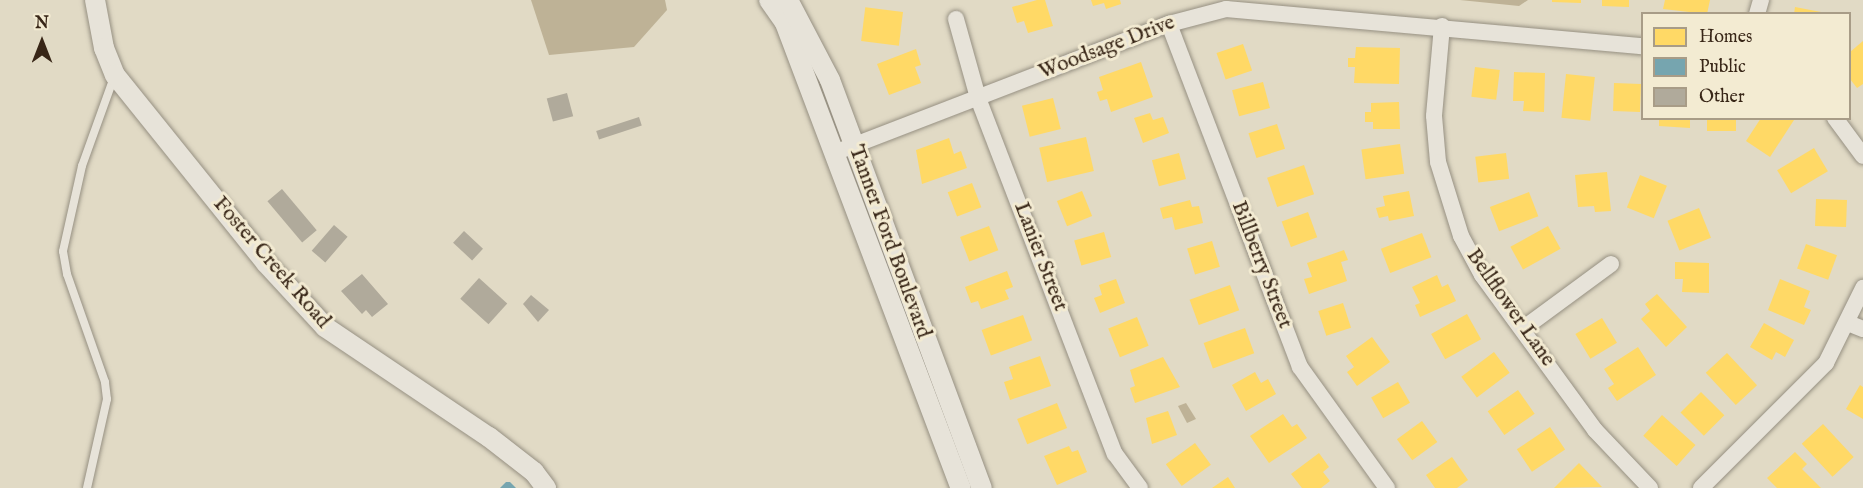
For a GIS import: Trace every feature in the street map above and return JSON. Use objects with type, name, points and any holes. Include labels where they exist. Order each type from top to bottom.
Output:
[{"type":"street","name":"Foster Creek Road","points":[[95,0],[104,48],[116,75],[266,264],[326,327],[489,437],[534,472],[546,488]]},
{"type":"street","name":"Tanner Ford Boulevard","points":[[769,0],[785,23],[961,488]]},
{"type":"street","name":"Tanner Ford Boulevard","points":[[788,0],[830,81],[982,488]]},
{"type":"street","name":"Woodsage Drive","points":[[834,153],[1204,12],[1252,8],[1641,46]]},
{"type":"street","name":"Lanier Street","points":[[956,19],[978,98],[1115,454],[1140,488]]},
{"type":"street","name":"Billberry Street","points":[[1168,24],[1300,367],[1387,488]]},
{"type":"street","name":"Bellflower Lane","points":[[1442,26],[1434,116],[1438,162],[1461,236],[1482,275],[1524,328],[1595,430],[1650,488]]},
{"type":"street","points":[[1836,120],[1863,156]]},
{"type":"street","points":[[1524,328],[1611,264]]},
{"type":"street","points":[[1701,488],[1805,387],[1826,363],[1855,326],[1863,288]]},
{"type":"lane","points":[[87,488],[106,390],[67,274],[63,250],[82,166],[116,75]]},
{"type":"shaded area","points":[[531,0],[665,0],[667,10],[634,47],[549,55]]},
{"type":"shaded area","points":[[1460,0],[1528,0],[1519,6]]},
{"type":"shaded area","points":[[1186,403],[1196,419],[1187,423],[1178,406]]},
{"type":"building: Homes","points":[[1045,0],[1053,26],[1028,33],[1024,21],[1017,23],[1012,7]]},
{"type":"building: Homes","points":[[1091,0],[1120,0],[1121,4],[1106,9],[1104,3],[1093,6]]},
{"type":"building: Homes","points":[[1552,0],[1581,0],[1581,3],[1552,2]]},
{"type":"building: Homes","points":[[1602,0],[1629,0],[1629,7],[1602,6]]},
{"type":"building: Homes","points":[[1665,0],[1710,0],[1707,12],[1663,9]]},
{"type":"building: Homes","points":[[865,7],[903,12],[899,46],[861,41]]},
{"type":"building: Homes","points":[[1795,7],[1821,12],[1794,12]]},
{"type":"building: Homes","points":[[1863,41],[1863,84],[1857,88],[1851,80],[1851,51]]},
{"type":"building: Homes","points":[[1243,44],[1252,70],[1226,80],[1217,53]]},
{"type":"building: Homes","points":[[1356,47],[1400,48],[1399,84],[1354,83],[1355,67],[1348,67],[1348,58],[1355,58]]},
{"type":"building: Homes","points":[[916,49],[921,65],[915,67],[921,83],[889,95],[877,64]]},
{"type":"building: Homes","points":[[1141,62],[1153,97],[1111,112],[1107,99],[1100,101],[1097,92],[1103,90],[1099,77]]},
{"type":"building: Homes","points":[[1475,67],[1500,70],[1496,100],[1471,97]]},
{"type":"building: Homes","points":[[1514,72],[1545,73],[1544,112],[1523,111],[1524,101],[1513,101]]},
{"type":"building: Homes","points":[[1566,74],[1595,77],[1590,121],[1561,118]]},
{"type":"building: Homes","points":[[1263,82],[1270,108],[1239,116],[1232,90]]},
{"type":"building: Homes","points":[[1614,83],[1641,84],[1640,112],[1613,111]]},
{"type":"building: Homes","points":[[1053,98],[1061,129],[1030,137],[1022,106]]},
{"type":"building: Homes","points":[[1399,102],[1400,129],[1373,129],[1373,122],[1365,122],[1365,112],[1371,112],[1371,103]]},
{"type":"building: Homes","points":[[1150,113],[1153,120],[1163,117],[1169,133],[1143,143],[1134,118]]},
{"type":"building: Homes","points":[[1659,120],[1690,120],[1690,128],[1659,126]]},
{"type":"building: Homes","points":[[1707,120],[1736,120],[1736,131],[1707,131]]},
{"type":"building: Homes","points":[[1760,120],[1794,120],[1770,157],[1746,141]]},
{"type":"building: Homes","points":[[1277,124],[1285,149],[1257,158],[1248,133]]},
{"type":"building: Homes","points":[[1086,137],[1094,171],[1047,182],[1039,148]]},
{"type":"building: Homes","points":[[949,138],[954,154],[961,151],[967,168],[922,184],[916,150]]},
{"type":"building: Homes","points":[[1400,144],[1404,174],[1366,179],[1361,149]]},
{"type":"building: Homes","points":[[1814,148],[1828,171],[1791,193],[1777,170]]},
{"type":"building: Homes","points":[[1179,153],[1186,179],[1159,186],[1152,160]]},
{"type":"building: Homes","points":[[1506,153],[1509,179],[1478,183],[1475,157]]},
{"type":"building: Homes","points":[[1304,165],[1314,194],[1277,207],[1267,178]]},
{"type":"building: Homes","points":[[1607,172],[1611,211],[1595,212],[1594,206],[1578,207],[1575,175]]},
{"type":"building: Homes","points":[[1640,175],[1667,186],[1654,218],[1627,207]]},
{"type":"building: Homes","points":[[972,183],[981,207],[957,217],[948,192]]},
{"type":"building: Homes","points":[[1082,191],[1092,216],[1067,226],[1057,201]]},
{"type":"building: Homes","points":[[1409,191],[1414,216],[1389,221],[1388,216],[1379,218],[1376,208],[1385,206],[1383,196]]},
{"type":"building: Homes","points":[[1529,192],[1538,216],[1499,231],[1490,207]]},
{"type":"building: Homes","points":[[1816,199],[1847,200],[1846,227],[1815,226]]},
{"type":"building: Homes","points":[[1190,200],[1192,207],[1199,206],[1203,223],[1175,230],[1172,217],[1163,219],[1160,208]]},
{"type":"building: Homes","points":[[1699,208],[1711,238],[1679,250],[1667,221]]},
{"type":"building: Homes","points":[[1308,212],[1317,237],[1291,247],[1282,222]]},
{"type":"building: Homes","points":[[989,226],[998,250],[969,261],[960,237]]},
{"type":"building: Homes","points":[[1548,226],[1561,249],[1523,270],[1510,247]]},
{"type":"building: Homes","points":[[1104,232],[1111,257],[1081,266],[1074,241]]},
{"type":"building: Homes","points":[[1422,233],[1431,257],[1390,273],[1381,249]]},
{"type":"building: Homes","points":[[1212,241],[1220,267],[1195,274],[1187,249]]},
{"type":"building: Homes","points":[[1806,244],[1837,255],[1828,280],[1797,268]]},
{"type":"building: Homes","points":[[1344,250],[1348,260],[1341,262],[1347,281],[1309,294],[1304,279],[1312,277],[1307,263]]},
{"type":"building: Homes","points":[[1675,262],[1709,263],[1709,293],[1682,292],[1683,279],[1675,279]]},
{"type":"building: Homes","points":[[1007,271],[1013,287],[1005,290],[1009,299],[981,309],[978,301],[971,303],[965,287]]},
{"type":"building: Homes","points":[[1437,275],[1442,287],[1448,284],[1456,301],[1420,317],[1415,305],[1420,303],[1412,287]]},
{"type":"building: Homes","points":[[1116,279],[1125,303],[1100,313],[1094,298],[1102,295],[1099,285]]},
{"type":"building: Homes","points":[[1780,279],[1810,291],[1804,307],[1811,310],[1804,325],[1768,310]]},
{"type":"building: Homes","points":[[1230,285],[1239,310],[1199,325],[1190,300]]},
{"type":"building: Homes","points":[[1657,294],[1687,327],[1666,347],[1641,319],[1650,311],[1645,304]]},
{"type":"building: Homes","points":[[1343,303],[1351,328],[1326,336],[1318,311]]},
{"type":"building: Homes","points":[[1467,314],[1481,339],[1445,359],[1431,334]]},
{"type":"building: Homes","points":[[1023,315],[1032,340],[991,355],[982,330]]},
{"type":"building: Homes","points":[[1137,317],[1149,346],[1120,357],[1108,329]]},
{"type":"building: Homes","points":[[1602,318],[1617,343],[1590,359],[1575,334]]},
{"type":"building: Homes","points":[[1764,323],[1794,340],[1785,357],[1776,352],[1772,360],[1750,347]]},
{"type":"building: Homes","points":[[1245,328],[1254,353],[1213,368],[1204,343]]},
{"type":"building: Homes","points":[[1372,337],[1390,362],[1357,386],[1347,372],[1354,367],[1346,356]]},
{"type":"building: Homes","points":[[1638,347],[1656,375],[1617,401],[1608,388],[1614,384],[1604,369]]},
{"type":"building: Homes","points":[[1494,352],[1510,373],[1477,397],[1461,377]]},
{"type":"building: Homes","points":[[1727,353],[1757,385],[1736,405],[1706,373]]},
{"type":"building: Homes","points":[[1040,356],[1051,386],[1010,400],[1004,382],[1013,379],[1009,367]]},
{"type":"building: Homes","points":[[1163,357],[1180,387],[1135,403],[1130,388],[1135,386],[1130,370]]},
{"type":"building: Homes","points":[[1255,372],[1261,383],[1268,379],[1276,394],[1246,411],[1232,385]]},
{"type":"building: Homes","points":[[1398,382],[1410,403],[1383,418],[1371,398]]},
{"type":"building: Homes","points":[[1860,385],[1863,387],[1863,419],[1846,409]]},
{"type":"building: Homes","points":[[1518,390],[1535,414],[1504,435],[1488,411]]},
{"type":"building: Homes","points":[[1701,392],[1724,415],[1704,436],[1680,413]]},
{"type":"building: Homes","points":[[1057,403],[1067,428],[1027,444],[1017,419]]},
{"type":"building: Homes","points":[[1168,411],[1177,435],[1152,444],[1146,418]]},
{"type":"building: Homes","points":[[1283,414],[1292,427],[1297,424],[1307,438],[1269,463],[1250,436]]},
{"type":"building: Homes","points":[[1662,415],[1695,445],[1677,466],[1643,436]]},
{"type":"building: Homes","points":[[1422,421],[1437,442],[1412,460],[1397,439]]},
{"type":"building: Homes","points":[[1823,424],[1854,457],[1832,477],[1802,444]]},
{"type":"building: Homes","points":[[1550,427],[1565,449],[1532,472],[1517,449]]},
{"type":"building: Homes","points":[[1195,443],[1211,465],[1182,486],[1166,464]]},
{"type":"building: Homes","points":[[1069,446],[1072,452],[1078,450],[1087,472],[1057,485],[1044,456]]},
{"type":"building: Homes","points":[[1795,452],[1807,464],[1802,469],[1821,488],[1777,488],[1767,478]]},
{"type":"building: Homes","points":[[1319,453],[1329,467],[1323,472],[1330,481],[1321,488],[1302,488],[1291,474]]},
{"type":"building: Homes","points":[[1452,457],[1468,480],[1457,488],[1435,488],[1426,475]]},
{"type":"building: Homes","points":[[1579,463],[1602,487],[1554,488]]},
{"type":"building: Homes","points":[[1228,477],[1235,488],[1212,488]]},
{"type":"building: Public","points":[[506,482],[510,482],[516,488],[500,488]]},
{"type":"building: Other","points":[[567,93],[573,116],[553,122],[547,98]]},
{"type":"building: Other","points":[[639,117],[642,126],[599,139],[596,131]]},
{"type":"building: Other","points":[[282,189],[317,230],[302,243],[267,201]]},
{"type":"building: Other","points":[[334,225],[348,237],[325,262],[312,251]]},
{"type":"building: Other","points":[[464,231],[483,249],[472,260],[453,243]]},
{"type":"building: Other","points":[[362,274],[388,304],[372,317],[366,310],[362,314],[341,291]]},
{"type":"building: Other","points":[[479,278],[507,303],[489,324],[460,299]]},
{"type":"building: Other","points":[[531,295],[549,310],[538,322],[523,304]]}]
